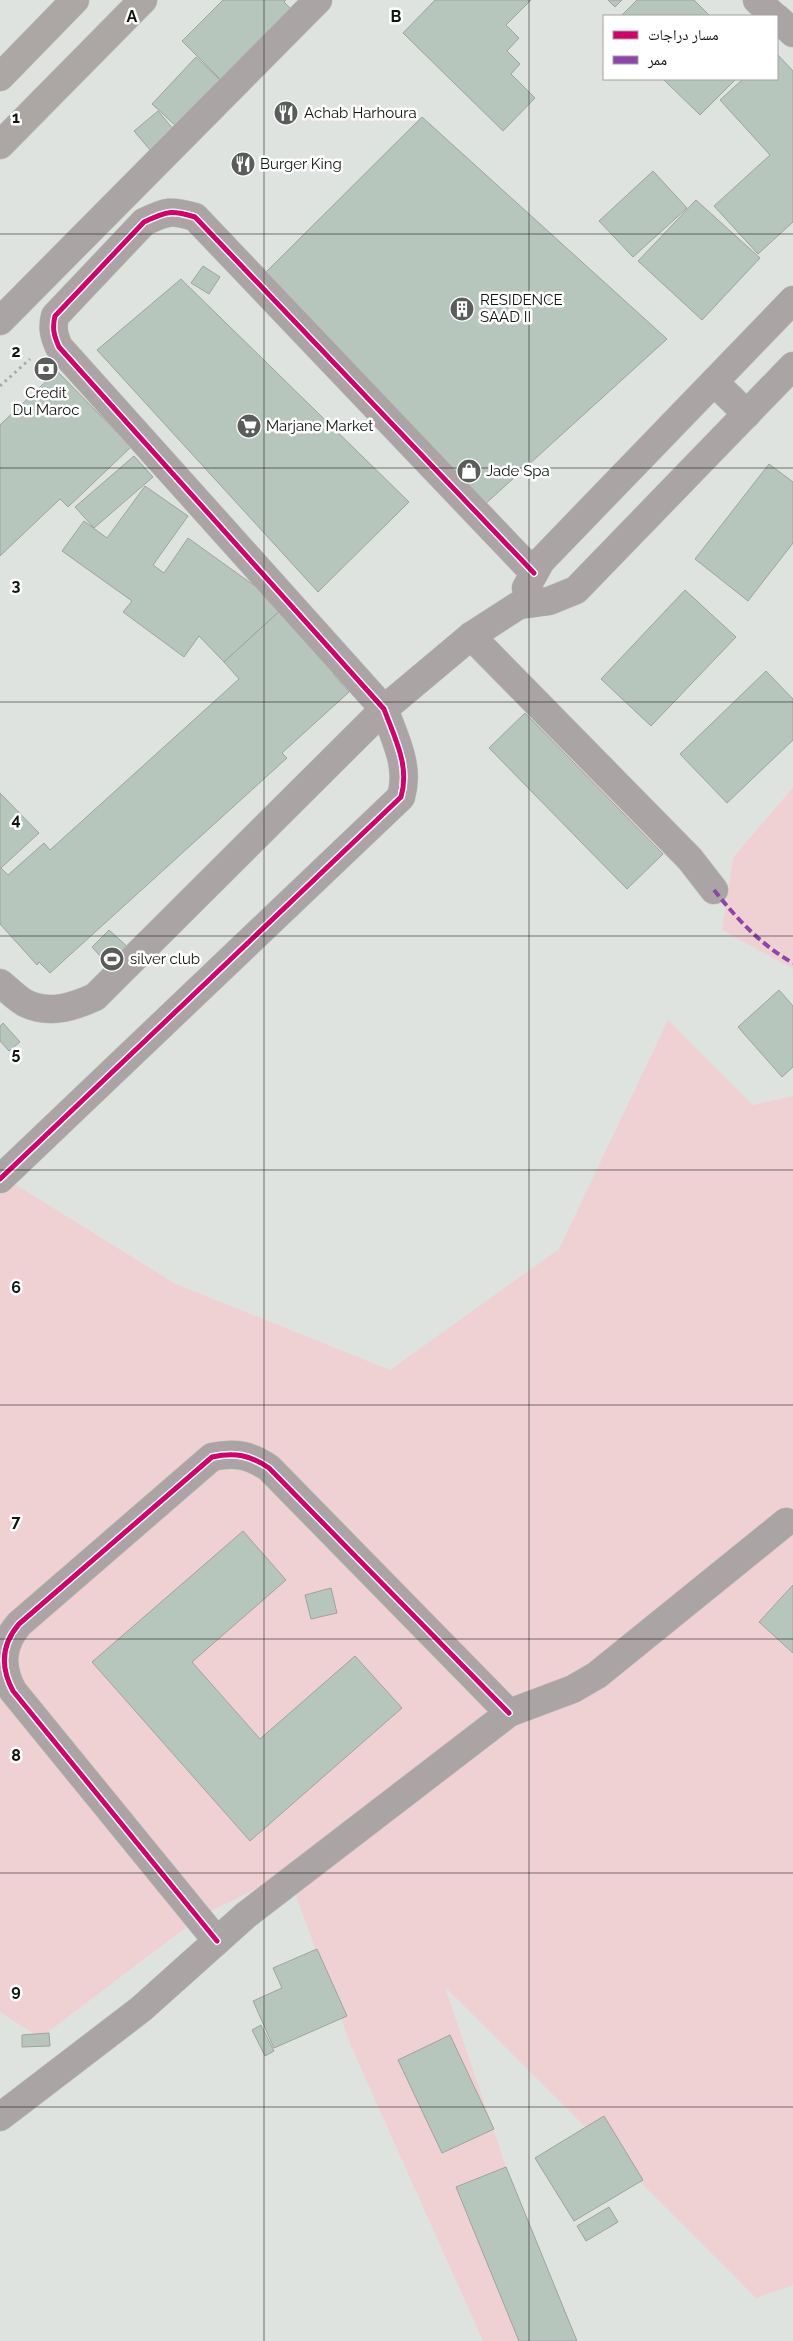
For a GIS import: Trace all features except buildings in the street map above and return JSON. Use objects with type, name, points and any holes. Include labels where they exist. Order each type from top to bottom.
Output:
[{"type":"main road","points":[[0,77],[75,0]]},
{"type":"main road","points":[[0,145],[142,0]]},
{"type":"street","points":[[0,321],[318,0]]},
{"type":"street","points":[[757,0],[774,15]]},
{"type":"street","points":[[778,19],[793,34]]},
{"type":"street","points":[[118,202],[144,222]]},
{"type":"street","points":[[0,1179],[401,798],[404,785],[403,758],[384,709],[59,347],[54,336],[55,316],[144,222],[161,214],[175,211],[196,218],[534,573]]},
{"type":"street","points":[[42,278],[68,302]]},
{"type":"street","points":[[520,605],[534,573],[542,561],[793,300]]},
{"type":"street","points":[[0,983],[25,1003],[44,1008],[60,1010],[95,997],[384,709],[471,636],[520,605],[549,601],[576,590],[793,366]]},
{"type":"street","points":[[714,382],[747,414]]},
{"type":"street","points":[[471,636],[690,859],[714,890]]},
{"type":"street","points":[[216,1941],[13,1690],[7,1680],[3,1658],[11,1634],[19,1624],[212,1457],[241,1454],[256,1459],[269,1468],[509,1713]]},
{"type":"street","points":[[0,2117],[141,2009],[246,1915],[509,1713],[585,1683],[786,1522]]},
{"type":"path","points":[[0,386],[54,336]]},
{"type":"shaded area","points":[[793,787],[793,969],[722,930],[733,858]]},
{"type":"shaded area","points":[[668,1020],[753,1105],[793,1096],[793,2285],[756,2298],[445,1987],[565,2341],[483,2341],[351,2046],[288,1874],[204,1914],[40,2038],[0,2012],[0,1175],[176,1284],[390,1370],[559,1249]]},
{"type":"marked path","points":[[714,890],[750,931],[770,948],[793,963]]},
{"type":"cycle path","points":[[0,1179],[401,797],[404,774],[397,742],[384,709],[59,347],[54,332],[55,316],[144,222],[169,213],[180,213],[195,217],[534,573]]},
{"type":"cycle path","points":[[217,1941],[13,1691],[4,1665],[6,1648],[19,1624],[212,1457],[228,1455],[249,1457],[269,1468],[509,1713]]},
{"type":"place","name":"Achab Harhoura","points":[[286,113]]},
{"type":"place","name":"Burger King","points":[[243,164]]},
{"type":"place","name":"RESIDENCE SAAD II","points":[[462,309]]},
{"type":"place","name":"Credit Du Maroc","points":[[46,369]]},
{"type":"place","name":"Marjane Market","points":[[249,426]]},
{"type":"place","name":"Jade Spa","points":[[469,471]]},
{"type":"place","name":"silver club","points":[[112,959]]}]
